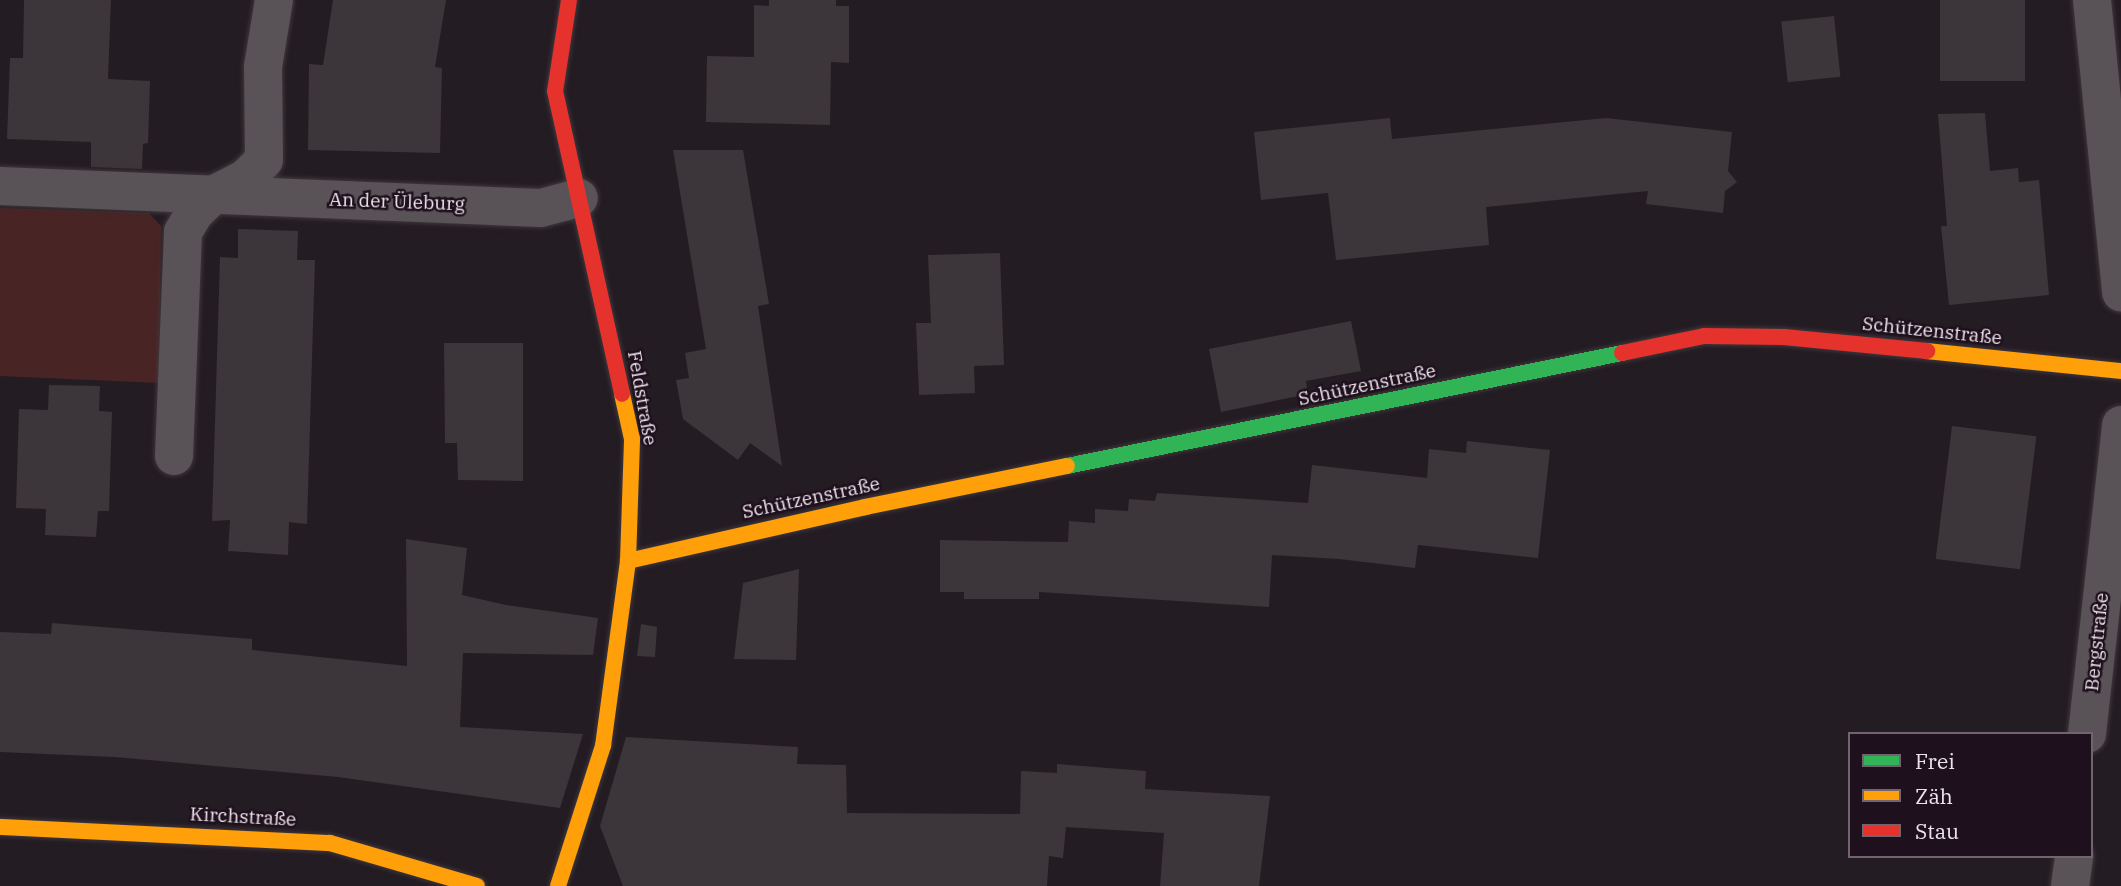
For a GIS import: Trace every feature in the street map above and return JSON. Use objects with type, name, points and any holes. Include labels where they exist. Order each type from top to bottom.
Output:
[{"type":"street","name":"An der Üleburg","points":[[174,456],[183,232],[195,212],[213,195],[246,178],[264,160],[263,67],[274,0]]},
{"type":"street","name":"Feldstraße","points":[[558,886],[603,746],[628,561],[632,439],[555,91],[569,0]]},
{"type":"street","points":[[2092,0],[2121,293]]},
{"type":"street","name":"An der Üleburg","points":[[0,186],[541,208],[579,198]]},
{"type":"street","name":"Schützenstraße","points":[[628,561],[865,508],[1704,336],[1784,337],[2121,371]]},
{"type":"street","name":"Bergstraße","points":[[2087,732],[2121,425]]},
{"type":"street","name":"Kirchstraße","points":[[0,827],[330,843],[477,886]]},
{"type":"street","points":[[2070,886],[2074,858]]},
{"type":"shaded area","points":[[0,208],[149,213],[161,226],[159,383],[0,376]]},
{"type":"building","points":[[24,0],[111,0],[108,79],[150,81],[148,143],[143,144],[142,169],[91,167],[91,142],[7,139],[10,58],[23,58]]},
{"type":"building","points":[[333,0],[446,0],[435,67],[442,68],[440,153],[308,150],[309,64],[323,65]]},
{"type":"building","points":[[769,0],[836,0],[836,6],[849,6],[849,63],[831,62],[830,125],[706,122],[707,56],[754,57],[754,5],[769,6]]},
{"type":"building","points":[[1940,0],[2025,0],[2025,81],[1940,81]]},
{"type":"building","points":[[1834,16],[1840,77],[1788,82],[1781,22]]},
{"type":"building","points":[[1985,113],[1990,171],[2018,168],[2019,182],[2039,180],[2049,295],[1949,305],[1941,226],[1947,226],[1938,114]]},
{"type":"building","points":[[1390,118],[1392,139],[1606,118],[1732,132],[1728,171],[1737,182],[1725,191],[1723,213],[1646,204],[1648,191],[1486,207],[1489,245],[1336,260],[1328,193],[1261,200],[1254,132]]},
{"type":"building","points":[[673,150],[743,150],[769,304],[758,306],[782,466],[750,443],[738,460],[683,419],[676,380],[689,378],[685,353],[706,349]]},
{"type":"building","points":[[238,229],[298,231],[297,260],[315,260],[307,524],[289,522],[288,555],[228,551],[230,520],[212,521],[220,257],[238,258]]},
{"type":"building","points":[[1000,253],[1004,365],[974,366],[975,393],[919,395],[916,323],[931,323],[928,255]]},
{"type":"building","points":[[1351,321],[1361,371],[1306,381],[1308,394],[1221,412],[1209,349]]},
{"type":"building","points":[[444,343],[523,343],[523,481],[458,480],[457,443],[445,443]]},
{"type":"building","points":[[49,385],[100,386],[99,411],[112,412],[109,511],[98,511],[96,537],[45,535],[46,509],[16,508],[19,409],[48,410]]},
{"type":"building","points":[[1952,426],[2036,436],[2020,569],[1936,559]]},
{"type":"building","points":[[1467,441],[1550,450],[1538,558],[1418,545],[1415,568],[1272,555],[1269,607],[1039,592],[1039,599],[964,599],[964,592],[940,592],[940,540],[1068,542],[1069,521],[1095,523],[1095,509],[1128,511],[1129,499],[1155,501],[1157,493],[1308,503],[1312,465],[1427,478],[1429,449],[1466,453]]},
{"type":"building","points":[[406,539],[467,548],[462,595],[506,605],[598,618],[593,655],[463,653],[460,727],[583,734],[560,808],[338,777],[115,757],[0,752],[0,632],[51,634],[52,623],[252,639],[252,650],[407,666]]},
{"type":"building","points":[[799,569],[796,660],[734,659],[743,583]]},
{"type":"building","points":[[641,624],[657,627],[655,657],[637,656]]},
{"type":"building","points":[[626,737],[798,747],[797,764],[846,765],[847,813],[1020,814],[1021,771],[1057,773],[1057,764],[1146,771],[1145,789],[1270,796],[1259,886],[1160,886],[1164,833],[1066,827],[1063,858],[1049,856],[1047,886],[623,886],[600,826]]},
{"type":"traffic: fast","points":[[1067,466],[1622,353]]},
{"type":"traffic: slow","points":[[1927,351],[2121,371]]},
{"type":"traffic: slow","points":[[558,886],[603,746],[628,561],[632,439],[622,394]]},
{"type":"traffic: slow","points":[[628,561],[865,507],[1067,466]]},
{"type":"traffic: slow","points":[[0,827],[330,843],[477,886]]},
{"type":"traffic: jam","points":[[569,0],[555,91],[622,394]]},
{"type":"traffic: jam","points":[[1622,353],[1704,336],[1784,337],[1927,351]]}]
